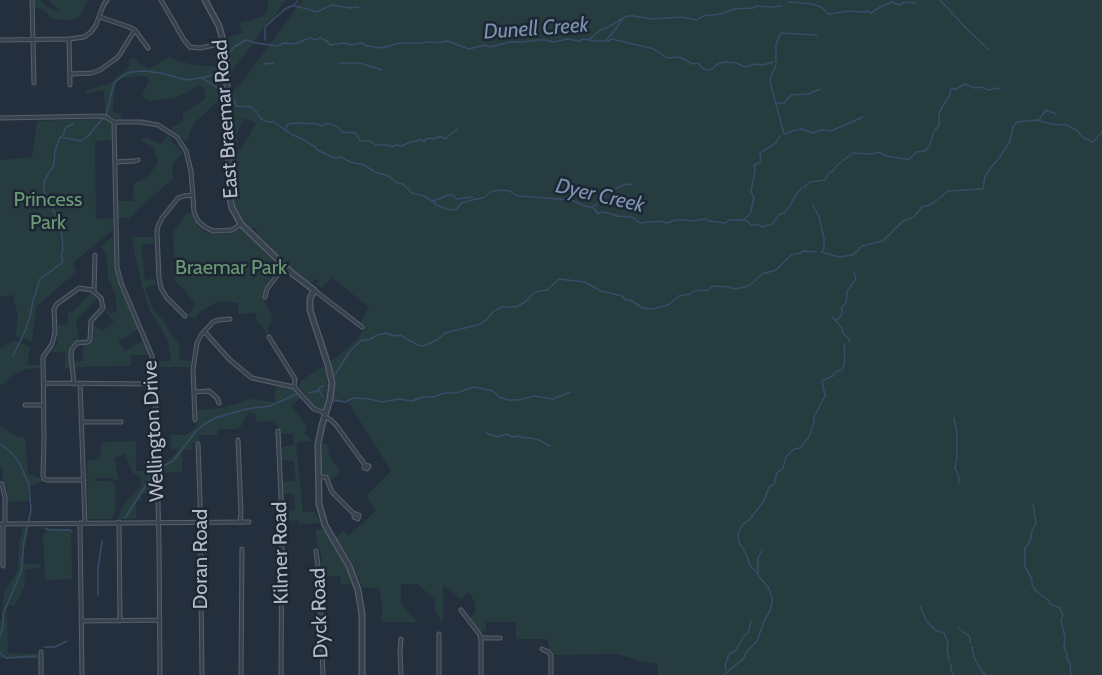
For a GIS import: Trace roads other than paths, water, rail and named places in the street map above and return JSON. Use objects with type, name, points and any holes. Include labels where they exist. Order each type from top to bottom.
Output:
[{"type":"street","points":[[32,0],[34,84]]},
{"type":"street","points":[[0,40],[84,37],[96,25],[106,0]]},
{"type":"street","points":[[161,0],[184,40],[190,46],[200,48],[224,43]]},
{"type":"street","name":"East Braemar Road","points":[[205,0],[216,20],[226,57],[232,208],[241,224],[284,266],[362,327]]},
{"type":"street","points":[[99,17],[135,30],[148,48]]},
{"type":"street","points":[[70,74],[92,73],[100,70],[118,57],[135,30]]},
{"type":"street","points":[[69,39],[70,85]]},
{"type":"street","points":[[0,118],[101,116],[114,122],[153,123],[177,137],[185,148],[190,162],[194,212],[198,221],[213,231],[232,230],[241,224]]},
{"type":"street","name":"Wellington Drive","points":[[114,122],[117,267],[121,283],[152,356],[155,384],[160,675]]},
{"type":"street","points":[[115,162],[138,160]]},
{"type":"street","points":[[185,316],[167,298],[162,288],[159,278],[157,232],[162,218],[178,198],[193,195]]},
{"type":"street","points":[[94,292],[96,255]]},
{"type":"street","points":[[266,297],[267,289],[284,266]]},
{"type":"street","points":[[74,384],[72,349],[77,343],[90,340],[91,321],[104,308],[101,298],[92,290],[79,288],[57,304],[54,309],[55,333],[52,344],[43,357],[43,477],[50,481],[84,480]]},
{"type":"street","points":[[314,290],[310,299],[310,310],[331,378],[330,399],[318,444],[318,498],[325,525],[349,566],[359,594],[362,614],[362,675]]},
{"type":"street","points":[[195,420],[193,370],[197,343],[213,322],[230,319]]},
{"type":"street","points":[[204,331],[230,360],[252,378],[294,387],[314,409],[334,422],[365,465]]},
{"type":"street","points":[[269,338],[295,379],[294,387]]},
{"type":"street","points":[[43,383],[155,384]]},
{"type":"street","points":[[80,384],[85,523]]},
{"type":"street","points":[[194,392],[209,391],[214,394],[219,403]]},
{"type":"street","points":[[25,405],[43,405]]},
{"type":"street","points":[[81,422],[121,422]]},
{"type":"street","name":"Kilmer Road","points":[[278,431],[282,518],[280,675]]},
{"type":"street","points":[[238,440],[240,522]]},
{"type":"street","name":"Doran Road","points":[[198,444],[202,675]]},
{"type":"street","points":[[318,477],[326,477],[332,492],[355,514]]},
{"type":"street","points":[[0,484],[2,484],[5,498],[3,566]]},
{"type":"street","points":[[119,522],[120,621]]},
{"type":"street","points":[[3,524],[249,522]]},
{"type":"street","points":[[80,523],[82,675]]},
{"type":"street","points":[[241,675],[242,549]]},
{"type":"street","name":"Dyck Road","points":[[316,551],[319,573],[322,675]]},
{"type":"street","points":[[461,610],[481,638],[481,675]]},
{"type":"street","points":[[81,621],[160,620]]},
{"type":"street","points":[[439,634],[439,675]]},
{"type":"street","points":[[481,638],[500,638]]},
{"type":"street","points":[[401,639],[401,675]]},
{"type":"street","points":[[542,649],[550,655],[551,675]]},
{"type":"street","points":[[41,652],[41,675]]},
{"type":"waterway","points":[[940,0],[988,49]]},
{"type":"waterway","points":[[265,40],[265,27],[298,1]]},
{"type":"waterway","points":[[788,2],[812,4],[821,7],[829,14],[849,11],[871,13],[892,2],[899,5],[904,2],[916,3]]},
{"type":"waterway","points":[[304,8],[316,12],[332,5],[357,7]]},
{"type":"waterway","points":[[295,6],[302,8]]},
{"type":"waterway","points":[[590,39],[600,30],[627,16],[652,19],[681,17],[697,20],[703,16],[734,9],[781,6]]},
{"type":"waterway","points":[[605,41],[622,20]]},
{"type":"waterway","points":[[776,62],[776,44],[781,33],[817,35]]},
{"type":"waterway","name":"Dunell Creek","points":[[230,52],[246,40],[278,46],[284,43],[295,44],[311,38],[315,40],[320,38],[330,45],[362,43],[382,48],[400,43],[447,41],[469,49],[485,45],[490,47],[510,42],[537,40],[554,42],[568,39],[579,41],[612,39],[654,49],[667,58],[678,57],[692,64],[698,63],[703,69],[708,70],[724,62],[736,63],[745,67],[773,62]]},
{"type":"waterway","points":[[264,64],[274,63]]},
{"type":"waterway","points":[[340,63],[360,63],[382,70]]},
{"type":"waterway","points":[[776,65],[770,80],[784,134],[802,129],[813,133],[821,130],[831,131],[863,117]]},
{"type":"waterway","points":[[106,115],[114,83],[130,72],[161,73],[186,80],[206,77],[222,71]]},
{"type":"waterway","points":[[202,78],[224,92]]},
{"type":"waterway","points":[[805,188],[810,182],[825,180],[836,166],[853,153],[878,152],[886,156],[910,159],[916,152],[925,151],[930,145],[934,131],[939,126],[939,113],[951,89],[965,84],[988,90],[1000,89]]},
{"type":"waterway","points":[[775,103],[784,103],[791,95],[808,94],[820,89]]},
{"type":"waterway","name":"Dyer Creek","points":[[232,98],[236,106],[251,107],[261,119],[274,122],[317,150],[335,158],[341,157],[364,165],[375,172],[389,176],[395,182],[403,184],[412,193],[424,196],[436,205],[450,210],[457,209],[461,203],[483,198],[491,192],[500,190],[510,191],[520,196],[571,200],[594,208],[598,214],[601,212],[630,217],[640,223],[705,219],[725,223],[729,220],[742,220],[762,227],[772,224],[780,214],[784,213],[802,188]]},
{"type":"waterway","points":[[1039,120],[1046,110],[1056,114]]},
{"type":"waterway","points":[[13,356],[30,317],[40,279],[63,262],[62,235],[44,191],[44,181],[54,165],[55,151],[60,137],[81,141],[103,118]]},
{"type":"waterway","points":[[821,252],[839,257],[853,255],[862,246],[883,241],[903,221],[914,217],[922,207],[932,204],[948,191],[983,189],[985,176],[1010,141],[1013,127],[1017,122],[1036,120],[1067,125],[1078,131],[1082,137],[1093,142],[1102,132]]},
{"type":"waterway","points":[[63,135],[66,127],[73,124]]},
{"type":"waterway","points":[[286,129],[288,124],[322,126],[331,124],[337,126],[342,132],[357,134],[360,141],[393,147],[421,139],[424,142],[426,139],[440,136],[445,139],[457,129]]},
{"type":"waterway","points":[[743,220],[751,211],[754,197],[751,192],[754,165],[761,162],[760,153],[776,143],[780,136]]},
{"type":"waterway","points":[[593,206],[608,192],[626,184],[632,185]]},
{"type":"waterway","points":[[432,201],[447,195],[452,195],[457,199],[473,197]]},
{"type":"waterway","points":[[813,205],[819,217],[824,238],[822,252]]},
{"type":"waterway","points":[[335,375],[350,351],[362,340],[369,340],[386,333],[394,336],[400,335],[421,346],[426,345],[445,333],[481,324],[494,311],[502,307],[516,307],[535,292],[547,290],[559,279],[585,282],[601,291],[622,296],[625,300],[630,300],[643,308],[652,309],[668,305],[679,296],[694,291],[708,290],[713,286],[735,289],[749,286],[762,274],[776,270],[791,255],[803,251],[816,252]]},
{"type":"waterway","points":[[836,321],[842,314],[847,292],[856,279],[854,272]]},
{"type":"waterway","points":[[832,317],[850,342]]},
{"type":"waterway","points":[[724,675],[744,658],[747,651],[757,641],[772,602],[768,587],[750,566],[739,542],[738,533],[764,501],[769,487],[774,484],[777,473],[783,468],[786,457],[794,449],[800,448],[809,437],[814,417],[825,396],[822,381],[842,370],[845,345]]},
{"type":"waterway","points":[[309,393],[324,386]]},
{"type":"waterway","points":[[334,400],[345,402],[353,398],[382,402],[399,399],[412,401],[444,393],[456,393],[474,387],[493,391],[499,397],[508,400],[534,396],[553,399],[570,392]]},
{"type":"waterway","points":[[319,390],[323,397]]},
{"type":"waterway","points":[[159,468],[173,461],[196,431],[215,418],[246,409],[270,406],[297,394]]},
{"type":"waterway","points":[[954,418],[957,433],[955,468],[959,483]]},
{"type":"waterway","points":[[486,433],[498,437],[507,434],[512,437],[531,438],[550,446]]},
{"type":"waterway","points":[[0,444],[11,452],[20,464],[29,485],[31,510],[24,542],[21,572],[3,614],[0,636]]},
{"type":"waterway","points":[[125,518],[155,471]]},
{"type":"waterway","points":[[1033,504],[1036,523],[1025,548],[1025,567],[1036,591],[1050,604],[1060,608],[1063,616],[1061,620],[1065,637],[1064,648],[1070,663],[1071,675]]},
{"type":"waterway","points":[[45,528],[72,532]]},
{"type":"waterway","points":[[98,596],[98,569],[102,541]]},
{"type":"waterway","points":[[758,573],[758,558],[762,551]]},
{"type":"waterway","points":[[920,606],[927,622],[935,630],[944,633],[948,643],[949,661]]},
{"type":"waterway","points":[[726,670],[729,654],[736,650],[748,633],[751,621]]},
{"type":"waterway","points":[[958,628],[970,637],[970,643]]},
{"type":"waterway","points":[[44,647],[55,647],[67,641]]},
{"type":"waterway","points":[[972,647],[974,657],[986,675]]},
{"type":"waterway","points":[[0,653],[6,658],[36,656]]},
{"type":"waterway","points":[[951,664],[953,675]]},
{"type":"park label","name":"Princess Park","points":[[48,212]]},
{"type":"park label","name":"Braemar Park","points":[[231,268]]}]
